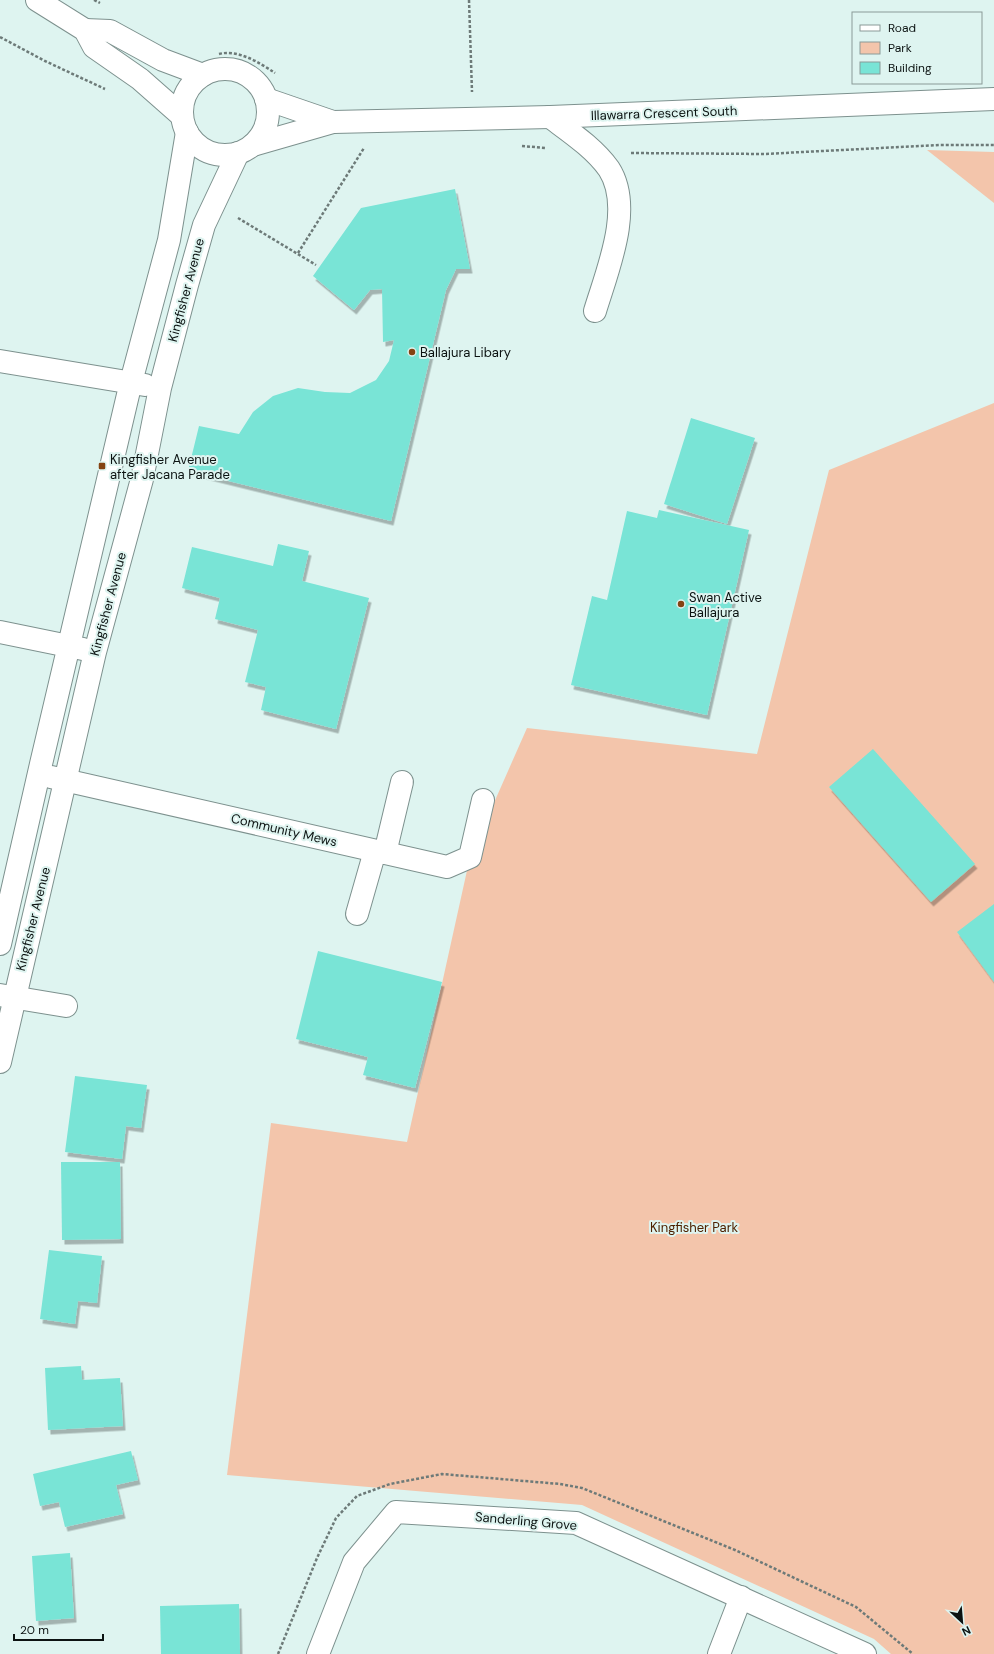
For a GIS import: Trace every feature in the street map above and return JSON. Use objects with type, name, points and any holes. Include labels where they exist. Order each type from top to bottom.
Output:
[{"type":"street","points":[[37,0],[85,30],[110,31],[164,60],[203,75]]},
{"type":"street","points":[[85,30],[94,47],[140,79],[184,124],[194,142],[203,149],[214,154],[226,155],[245,149],[264,132],[268,116],[266,99],[260,88],[252,79],[241,72],[228,69],[215,71],[203,75],[191,86],[184,100],[184,124]]},
{"type":"street","name":"Illawarra Crescent South","points":[[266,99],[334,122]]},
{"type":"street","name":"Illawarra Crescent South","points":[[245,149],[334,122],[550,117],[994,99]]},
{"type":"street","points":[[550,117],[594,152],[609,170],[618,191],[619,211],[617,237],[595,311]]},
{"type":"street","name":"Kingfisher Avenue","points":[[0,944],[9,860],[38,775],[131,382],[169,240],[184,124]]},
{"type":"street","name":"Kingfisher Avenue","points":[[0,1062],[7,996],[46,864],[95,652],[142,479],[160,388],[204,225],[245,149]]},
{"type":"street","points":[[0,361],[160,388]]},
{"type":"street","points":[[0,632],[69,645],[95,652]]},
{"type":"street","name":"Community Mews","points":[[38,775],[447,867],[470,857],[483,800]]},
{"type":"street","points":[[357,914],[380,852],[402,782]]},
{"type":"street","points":[[9,860],[46,864]]},
{"type":"street","points":[[7,996],[66,1006]]},
{"type":"street","name":"Sanderling Grove","points":[[318,1654],[354,1562],[396,1512],[576,1523],[864,1654]]},
{"type":"street","points":[[719,1654],[741,1597]]},
{"type":"path","points":[[94,0],[106,7]]},
{"type":"path","points":[[469,0],[474,119]]},
{"type":"path","points":[[0,37],[45,61],[107,90]]},
{"type":"path","points":[[214,55],[225,52],[245,57],[275,73]]},
{"type":"path","points":[[594,152],[764,154],[940,145],[994,145]]},
{"type":"path","points":[[298,253],[366,146],[359,146]]},
{"type":"path","points":[[516,146],[553,149]]},
{"type":"path","points":[[237,217],[316,265]]},
{"type":"green space","points":[[927,150],[994,152],[994,203]]},
{"type":"green space","name":"Kingfisher Park","points":[[994,403],[994,1654],[891,1654],[874,1639],[582,1505],[227,1475],[271,1123],[407,1142],[470,857],[527,728],[757,754],[829,470]]},
{"type":"building","name":"Ballajura Libary","points":[[455,189],[470,269],[456,269],[446,290],[391,521],[188,471],[199,426],[239,434],[253,412],[273,396],[298,388],[325,392],[350,393],[376,380],[389,361],[394,340],[383,342],[382,289],[370,290],[354,310],[313,276],[361,208]]},
{"type":"building","points":[[691,418],[755,438],[727,524],[664,504]]},
{"type":"building","points":[[659,510],[749,530],[707,715],[571,685],[592,596],[607,600],[627,511],[657,518]]},
{"type":"building","points":[[278,544],[309,551],[302,581],[369,598],[336,729],[261,710],[266,687],[245,682],[258,630],[215,619],[220,598],[182,588],[192,547],[273,566]]},
{"type":"building","points":[[873,749],[975,864],[931,902],[829,787]]},
{"type":"building","points":[[994,904],[994,982],[957,932]]},
{"type":"building","points":[[318,951],[442,982],[415,1088],[363,1075],[368,1057],[296,1039]]},
{"type":"building","points":[[75,1076],[147,1085],[141,1128],[126,1126],[122,1159],[65,1152]]},
{"type":"building","points":[[61,1162],[120,1162],[121,1239],[62,1240]]},
{"type":"building","points":[[49,1250],[102,1256],[97,1303],[78,1301],[75,1324],[40,1319]]},
{"type":"building","points":[[81,1366],[82,1380],[120,1378],[123,1426],[48,1430],[45,1368]]},
{"type":"building","points":[[131,1451],[138,1480],[116,1485],[123,1514],[65,1527],[59,1502],[40,1506],[33,1474]]},
{"type":"building","points":[[70,1553],[74,1618],[36,1621],[32,1556]]},
{"type":"building","points":[[239,1604],[240,1654],[161,1654],[160,1606]]},
{"type":"place","name":"Ballajura Libary","points":[[412,352]]},
{"type":"place","name":"Kingfisher Avenue after Jacana Parade","points":[[102,466]]},
{"type":"place","name":"Swan Active Ballajura","points":[[681,604]]}]
